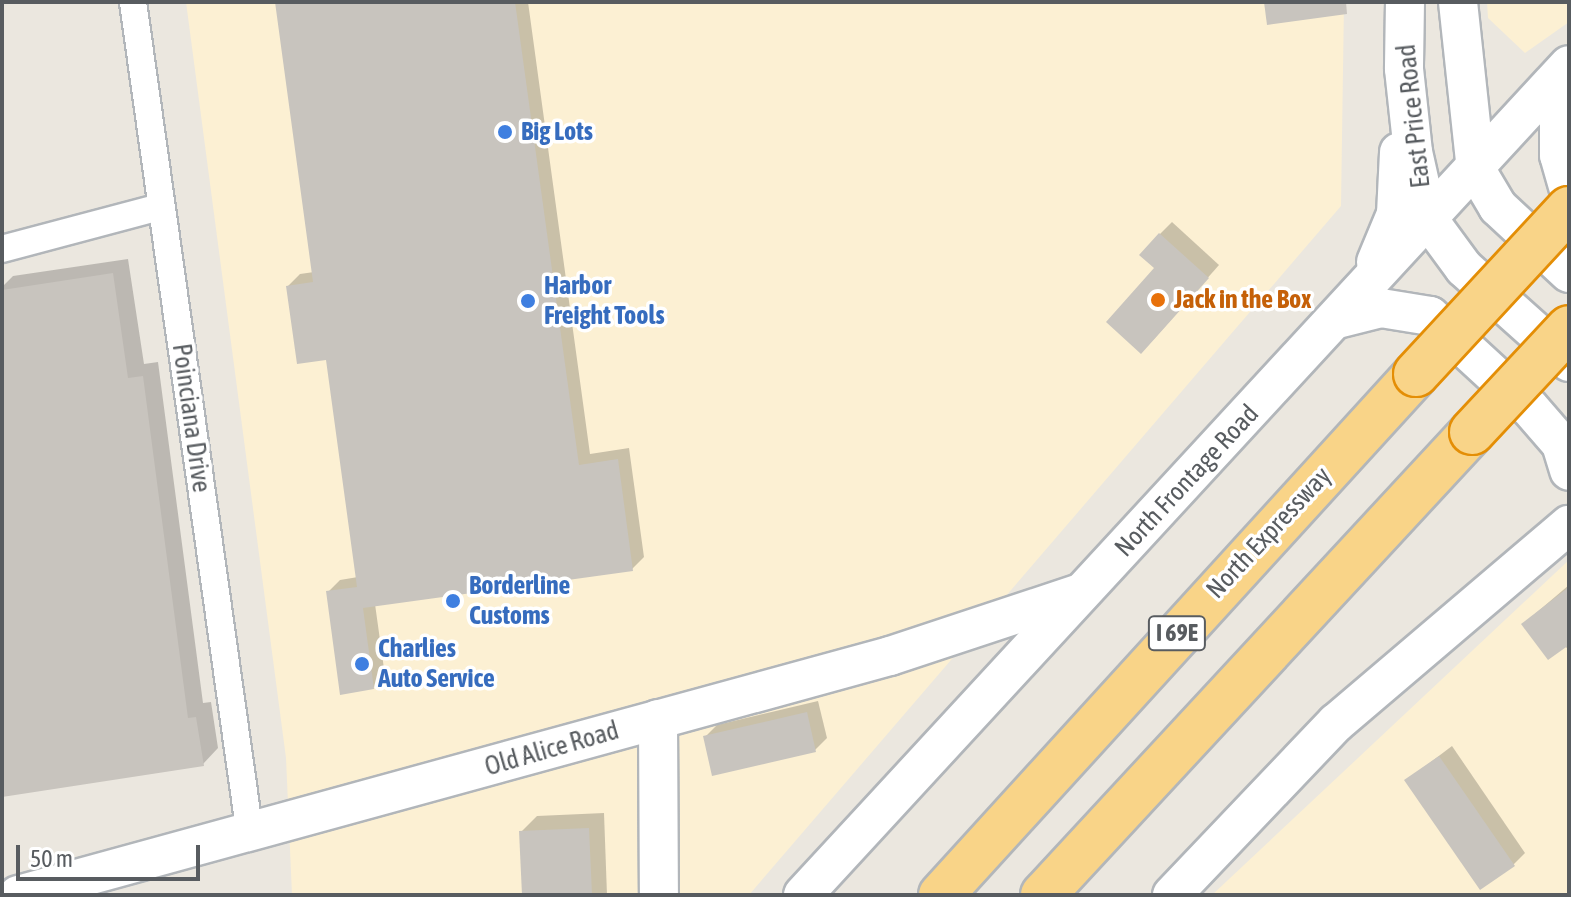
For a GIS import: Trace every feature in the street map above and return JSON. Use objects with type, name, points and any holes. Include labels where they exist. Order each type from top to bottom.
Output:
[{"type":"highway","name":"North Expressway","points":[[941,895],[1569,209]]},
{"type":"highway","points":[[1043,895],[1569,328]]},
{"type":"main road","name":"East Price Road","points":[[1405,2],[1404,69],[1413,152],[1428,219],[1464,268],[1569,362]]},
{"type":"main road","points":[[1458,2],[1476,170],[1498,207],[1569,273]]},
{"type":"main road","name":"North Frontage Road","points":[[803,895],[1337,319],[1369,279],[1476,170],[1569,65]]},
{"type":"main road","points":[[1369,279],[1396,214],[1404,69]]},
{"type":"main road","points":[[1569,93],[1559,117],[1559,155],[1569,189]]},
{"type":"main road","points":[[1337,319],[1381,308],[1430,316],[1529,407],[1561,444],[1569,471]]},
{"type":"main road","points":[[1522,565],[1569,477]]},
{"type":"main road","points":[[1172,895],[1336,723],[1569,525]]},
{"type":"main road","name":"Old Alice Road","points":[[18,895],[250,834],[890,656],[1084,592]]},
{"type":"main road","points":[[658,719],[659,895]]},
{"type":"street","name":"Poinciana Drive","points":[[133,2],[250,834]]},
{"type":"street","points":[[2,249],[160,207]]},
{"type":"shaded area","points":[[186,2],[1344,2],[1341,206],[749,895],[292,895],[286,758]]},
{"type":"shaded area","points":[[1487,2],[1569,2],[1569,22],[1525,53],[1488,18]]},
{"type":"shaded area","points":[[1569,560],[1569,895],[1212,895]]},
{"type":"building","points":[[275,2],[515,2],[579,465],[618,459],[633,571],[363,608],[374,689],[340,695],[326,591],[357,587],[326,360],[297,364],[286,286],[313,282]]},
{"type":"building","points":[[1264,2],[1346,2],[1347,14],[1267,25]]},
{"type":"building","name":"Jack in the Box","points":[[1159,233],[1209,278],[1141,354],[1106,322],[1154,268],[1139,255]]},
{"type":"building","points":[[113,273],[128,378],[143,376],[188,718],[196,717],[204,766],[2,797],[2,290]]},
{"type":"building","points":[[1569,587],[1569,645],[1548,660],[1521,624]]},
{"type":"building","points":[[807,712],[816,752],[712,776],[703,736]]},
{"type":"building","points":[[1439,756],[1515,866],[1480,890],[1404,780]]},
{"type":"building","points":[[589,828],[592,895],[522,895],[519,831]]},
{"type":"place","name":"Big Lots","points":[[505,132]]},
{"type":"place","name":"Jack in the Box","points":[[1158,300]]},
{"type":"place","name":"Harbor Freight Tools","points":[[528,301]]},
{"type":"place","name":"Borderline Customs","points":[[453,601]]},
{"type":"place","name":"Charlies Auto Service","points":[[362,664]]}]
